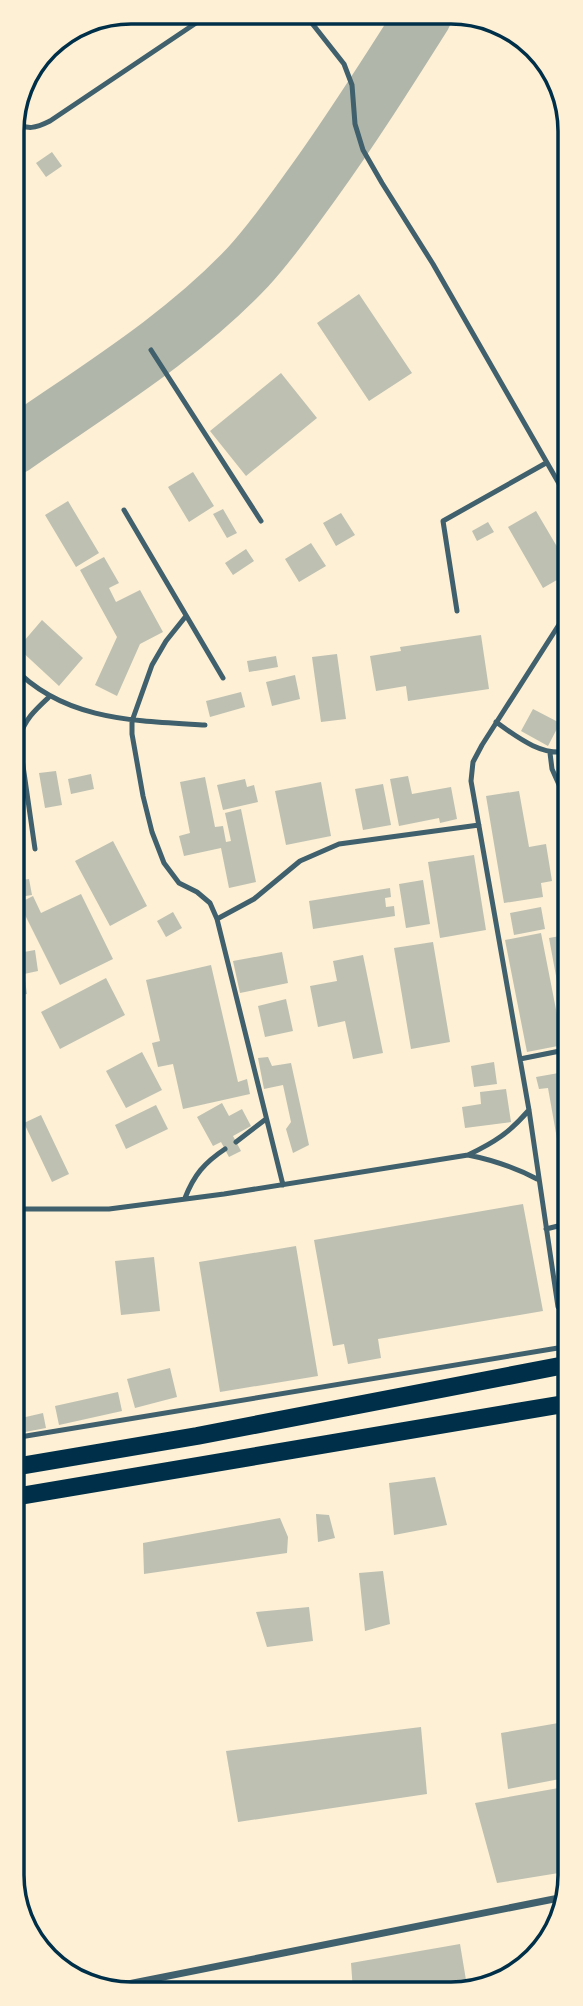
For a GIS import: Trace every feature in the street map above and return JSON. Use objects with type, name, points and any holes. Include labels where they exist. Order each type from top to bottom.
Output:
[{"type":"main road","points":[[24,1465],[211,1434],[558,1366]]},
{"type":"main road","points":[[24,1495],[558,1405]]},
{"type":"street","points":[[138,1982],[555,1899]]},
{"type":"lane","points":[[25,127],[36,128],[50,121],[193,25]]},
{"type":"lane","points":[[313,25],[344,64],[352,85],[355,124],[363,150],[433,264],[559,483]]},
{"type":"lane","points":[[151,350],[261,522]]},
{"type":"lane","points":[[457,611],[443,521],[547,463]]},
{"type":"lane","points":[[124,510],[223,678]]},
{"type":"lane","points":[[186,616],[166,641],[152,665],[132,721],[135,756],[152,832],[164,863],[180,883],[210,903],[217,919],[284,1185]]},
{"type":"lane","points":[[558,1307],[529,1110],[471,781],[473,762],[559,625]]},
{"type":"lane","points":[[25,679],[49,697],[79,709],[132,721],[205,725]]},
{"type":"lane","points":[[25,722],[49,697]]},
{"type":"lane","points":[[496,722],[521,740],[550,753],[559,752]]},
{"type":"lane","points":[[550,753],[552,769],[559,784]]},
{"type":"lane","points":[[25,777],[35,849]]},
{"type":"lane","points":[[217,919],[254,899],[300,860],[339,844],[479,825]]},
{"type":"lane","points":[[520,1059],[558,1051]]},
{"type":"lane","points":[[24,1209],[109,1209],[468,1156],[497,1141],[529,1110]]},
{"type":"lane","points":[[236,1142],[267,1119]]},
{"type":"lane","points":[[185,1198],[200,1168],[225,1149]]},
{"type":"lane","points":[[468,1156],[498,1161],[538,1180]]},
{"type":"lane","points":[[546,1229],[558,1226]]},
{"type":"lane","points":[[24,1436],[558,1348]]},
{"type":"building","points":[[52,152],[62,166],[46,177],[36,163]]},
{"type":"building","points":[[359,294],[412,373],[369,401],[317,323]]},
{"type":"building","points":[[281,373],[317,418],[246,476],[210,431]]},
{"type":"building","points":[[193,472],[214,506],[189,522],[168,487]]},
{"type":"building","points":[[68,501],[99,553],[76,567],[45,515]]},
{"type":"building","points":[[223,509],[237,533],[227,538],[213,514]]},
{"type":"building","points":[[536,511],[559,550],[559,579],[543,588],[508,527]]},
{"type":"building","points":[[341,513],[355,535],[336,546],[323,523]]},
{"type":"building","points":[[488,522],[494,532],[477,541],[472,531]]},
{"type":"building","points":[[311,543],[326,566],[299,582],[285,559]]},
{"type":"building","points":[[246,549],[254,561],[233,575],[225,563]]},
{"type":"building","points":[[104,557],[119,583],[109,588],[116,602],[140,590],[163,632],[140,644],[117,696],[95,685],[117,637],[80,570]]},
{"type":"building","points":[[42,620],[83,658],[59,686],[25,654],[25,640]]},
{"type":"building","points":[[481,635],[489,689],[408,701],[406,686],[376,691],[370,656],[401,651],[400,647]]},
{"type":"building","points":[[337,654],[346,719],[321,722],[312,657]]},
{"type":"building","points":[[276,656],[278,667],[249,672],[247,661]]},
{"type":"building","points":[[295,675],[300,699],[272,706],[266,682]]},
{"type":"building","points":[[241,692],[245,707],[210,717],[206,701]]},
{"type":"building","points":[[533,709],[559,722],[548,746],[521,731]]},
{"type":"building","points":[[56,771],[62,805],[45,808],[39,773]]},
{"type":"building","points":[[91,774],[94,789],[71,794],[68,779]]},
{"type":"building","points":[[408,776],[412,794],[451,787],[457,819],[440,823],[439,818],[399,826],[390,779]]},
{"type":"building","points":[[205,777],[215,827],[223,826],[226,842],[231,841],[225,813],[241,809],[256,882],[229,888],[221,848],[184,856],[179,836],[190,833],[180,782]]},
{"type":"building","points":[[245,779],[247,787],[254,785],[258,802],[223,810],[217,785]]},
{"type":"building","points":[[321,782],[331,836],[286,845],[275,791]]},
{"type":"building","points":[[383,784],[391,825],[363,830],[355,789]]},
{"type":"building","points":[[519,791],[529,847],[546,844],[552,881],[541,883],[543,897],[504,903],[486,796]]},
{"type":"building","points":[[113,841],[147,906],[110,926],[75,861]]},
{"type":"building","points":[[474,855],[486,930],[440,938],[428,862]]},
{"type":"building","points":[[29,879],[32,895],[25,896],[25,880]]},
{"type":"building","points":[[423,880],[430,924],[406,928],[399,884]]},
{"type":"building","points":[[390,888],[391,897],[385,898],[386,907],[394,906],[395,916],[313,929],[309,901]]},
{"type":"building","points":[[81,894],[113,959],[60,985],[25,914],[25,900],[33,896],[41,913]]},
{"type":"building","points":[[541,907],[545,929],[514,935],[510,913]]},
{"type":"building","points":[[173,912],[182,928],[166,937],[157,921]]},
{"type":"building","points":[[541,933],[558,1022],[558,1046],[527,1052],[505,940]]},
{"type":"building","points":[[559,936],[559,990],[549,938]]},
{"type":"building","points":[[433,942],[450,1042],[411,1049],[394,948]]},
{"type":"building","points":[[35,950],[38,971],[25,974],[25,952]]},
{"type":"building","points":[[282,952],[288,983],[240,993],[233,961]]},
{"type":"building","points":[[363,955],[383,1053],[353,1059],[345,1021],[318,1027],[310,986],[337,981],[333,961]]},
{"type":"building","points":[[211,965],[238,1082],[247,1079],[250,1094],[183,1109],[173,1064],[158,1067],[152,1043],[160,1041],[146,980]]},
{"type":"building","points":[[106,978],[125,1015],[60,1049],[41,1012]]},
{"type":"building","points":[[286,999],[293,1031],[265,1037],[258,1006]]},
{"type":"building","points":[[142,1052],[162,1090],[126,1108],[106,1071]]},
{"type":"building","points":[[268,1057],[272,1066],[291,1063],[309,1145],[293,1153],[286,1129],[291,1122],[283,1085],[264,1089],[258,1058]]},
{"type":"building","points":[[494,1062],[497,1084],[474,1087],[471,1066]]},
{"type":"building","points":[[558,1073],[558,1147],[548,1088],[539,1089],[536,1077]]},
{"type":"building","points":[[506,1089],[511,1122],[465,1128],[462,1107],[481,1104],[480,1092]]},
{"type":"building","points":[[222,1103],[229,1116],[242,1109],[251,1126],[233,1136],[241,1151],[229,1157],[221,1142],[213,1146],[197,1117]]},
{"type":"building","points":[[156,1105],[168,1129],[126,1149],[115,1125]]},
{"type":"building","points":[[41,1115],[69,1174],[52,1182],[24,1123]]},
{"type":"building","points":[[523,1204],[543,1311],[378,1339],[381,1358],[348,1364],[344,1344],[333,1346],[314,1240]]},
{"type":"building","points":[[296,1246],[318,1376],[220,1392],[199,1262]]},
{"type":"building","points":[[154,1257],[160,1311],[121,1315],[115,1261]]},
{"type":"building","points":[[170,1368],[177,1397],[135,1408],[127,1379]]},
{"type":"building","points":[[118,1392],[122,1411],[59,1425],[55,1406]]},
{"type":"building","points":[[43,1413],[46,1428],[24,1432],[24,1417]]},
{"type":"building","points":[[435,1477],[447,1525],[394,1535],[389,1483]]},
{"type":"building","points":[[316,1514],[329,1515],[335,1538],[318,1542]]},
{"type":"building","points":[[280,1518],[288,1537],[287,1553],[144,1574],[143,1543]]},
{"type":"building","points":[[383,1571],[390,1624],[365,1631],[359,1573]]},
{"type":"building","points":[[309,1607],[313,1641],[267,1647],[256,1612]]},
{"type":"building","points":[[558,1723],[558,1779],[508,1789],[501,1733]]},
{"type":"building","points":[[421,1727],[427,1794],[238,1822],[226,1751]]},
{"type":"building","points":[[558,1788],[558,1873],[497,1883],[475,1803]]},
{"type":"building","points":[[460,1944],[466,1980],[352,1982],[351,1963]]},
{"type":"taxiway","points":[[25,439],[165,341],[194,318],[248,267],[282,226],[327,163],[418,25]]}]
